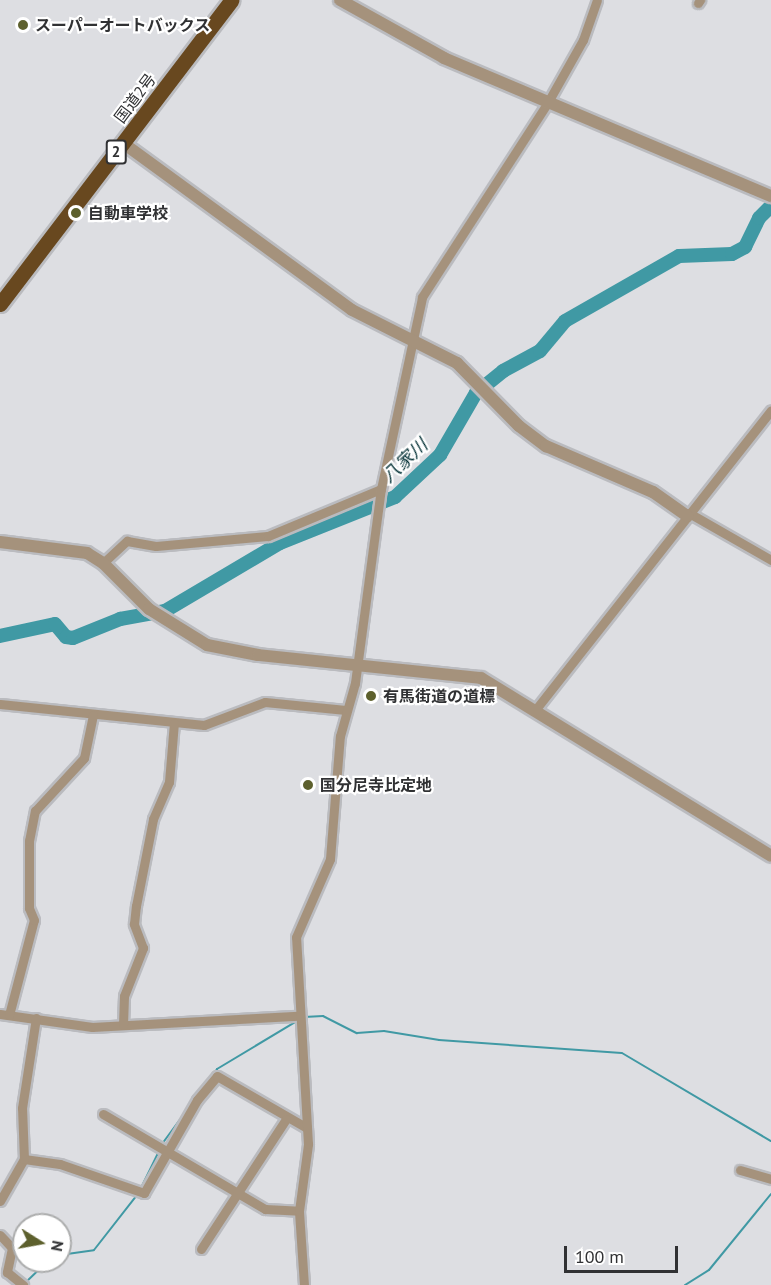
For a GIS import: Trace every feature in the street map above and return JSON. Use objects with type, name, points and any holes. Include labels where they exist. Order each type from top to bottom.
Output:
[{"type":"highway","name":"国道2号","points":[[0,304],[232,0]]},
{"type":"street","points":[[340,0],[444,58],[771,196]]},
{"type":"street","points":[[304,1285],[299,1212],[307,1128],[298,1016],[296,937],[330,859],[340,735],[358,664],[381,489],[422,297],[548,102],[583,40],[597,0]]},
{"type":"street","points":[[123,143],[351,310],[457,363],[519,426],[546,446],[653,492],[771,560]]},
{"type":"street","points":[[536,709],[771,410]]},
{"type":"street","points":[[104,563],[127,541],[156,546],[268,536],[381,489]]},
{"type":"street","points":[[0,542],[67,548],[104,563],[149,609],[207,645],[481,678],[536,709],[771,856]]},
{"type":"street","points":[[0,704],[174,723],[228,720],[265,702],[346,710]]},
{"type":"street","points":[[93,715],[84,758],[35,812],[28,841],[33,881],[29,908],[34,921],[5,1014],[92,1027],[298,1016]]},
{"type":"street","points":[[123,1025],[124,996],[143,948],[134,924],[136,906],[153,819],[169,782],[174,723]]},
{"type":"street","points":[[0,1201],[24,1159],[22,1108],[36,1018]]},
{"type":"street","points":[[24,1159],[60,1164],[144,1193],[197,1100],[217,1076],[286,1119],[307,1128]]},
{"type":"street","points":[[103,1114],[266,1209],[299,1212]]},
{"type":"street","points":[[201,1249],[286,1119]]},
{"type":"street","points":[[740,1170],[771,1179]]},
{"type":"street","points":[[0,1235],[12,1248],[7,1272],[23,1285]]},
{"type":"waterway","name":"八家川","points":[[0,636],[55,624],[66,637],[73,638],[120,619],[165,611],[280,543],[395,497],[440,455],[476,393],[503,371],[540,351],[565,321],[679,256],[732,254],[745,247],[759,218],[771,206]]},
{"type":"waterway","points":[[304,1017],[323,1016],[357,1033],[384,1031],[439,1040],[622,1053],[771,1141]]},
{"type":"waterway","points":[[162,1144],[217,1069],[297,1021]]},
{"type":"waterway","points":[[140,1190],[160,1149]]},
{"type":"waterway","points":[[685,1285],[709,1270],[771,1194]]},
{"type":"waterway","points":[[72,1253],[94,1250],[137,1195]]},
{"type":"waterway","points":[[24,1284],[35,1273]]},
{"type":"place","name":"スーパーオートバックス","points":[[23,25]]},
{"type":"place","name":"自動車学校","points":[[76,213]]},
{"type":"place","name":"有馬街道の道標","points":[[371,696]]},
{"type":"place","name":"国分尼寺比定地","points":[[308,785]]}]
